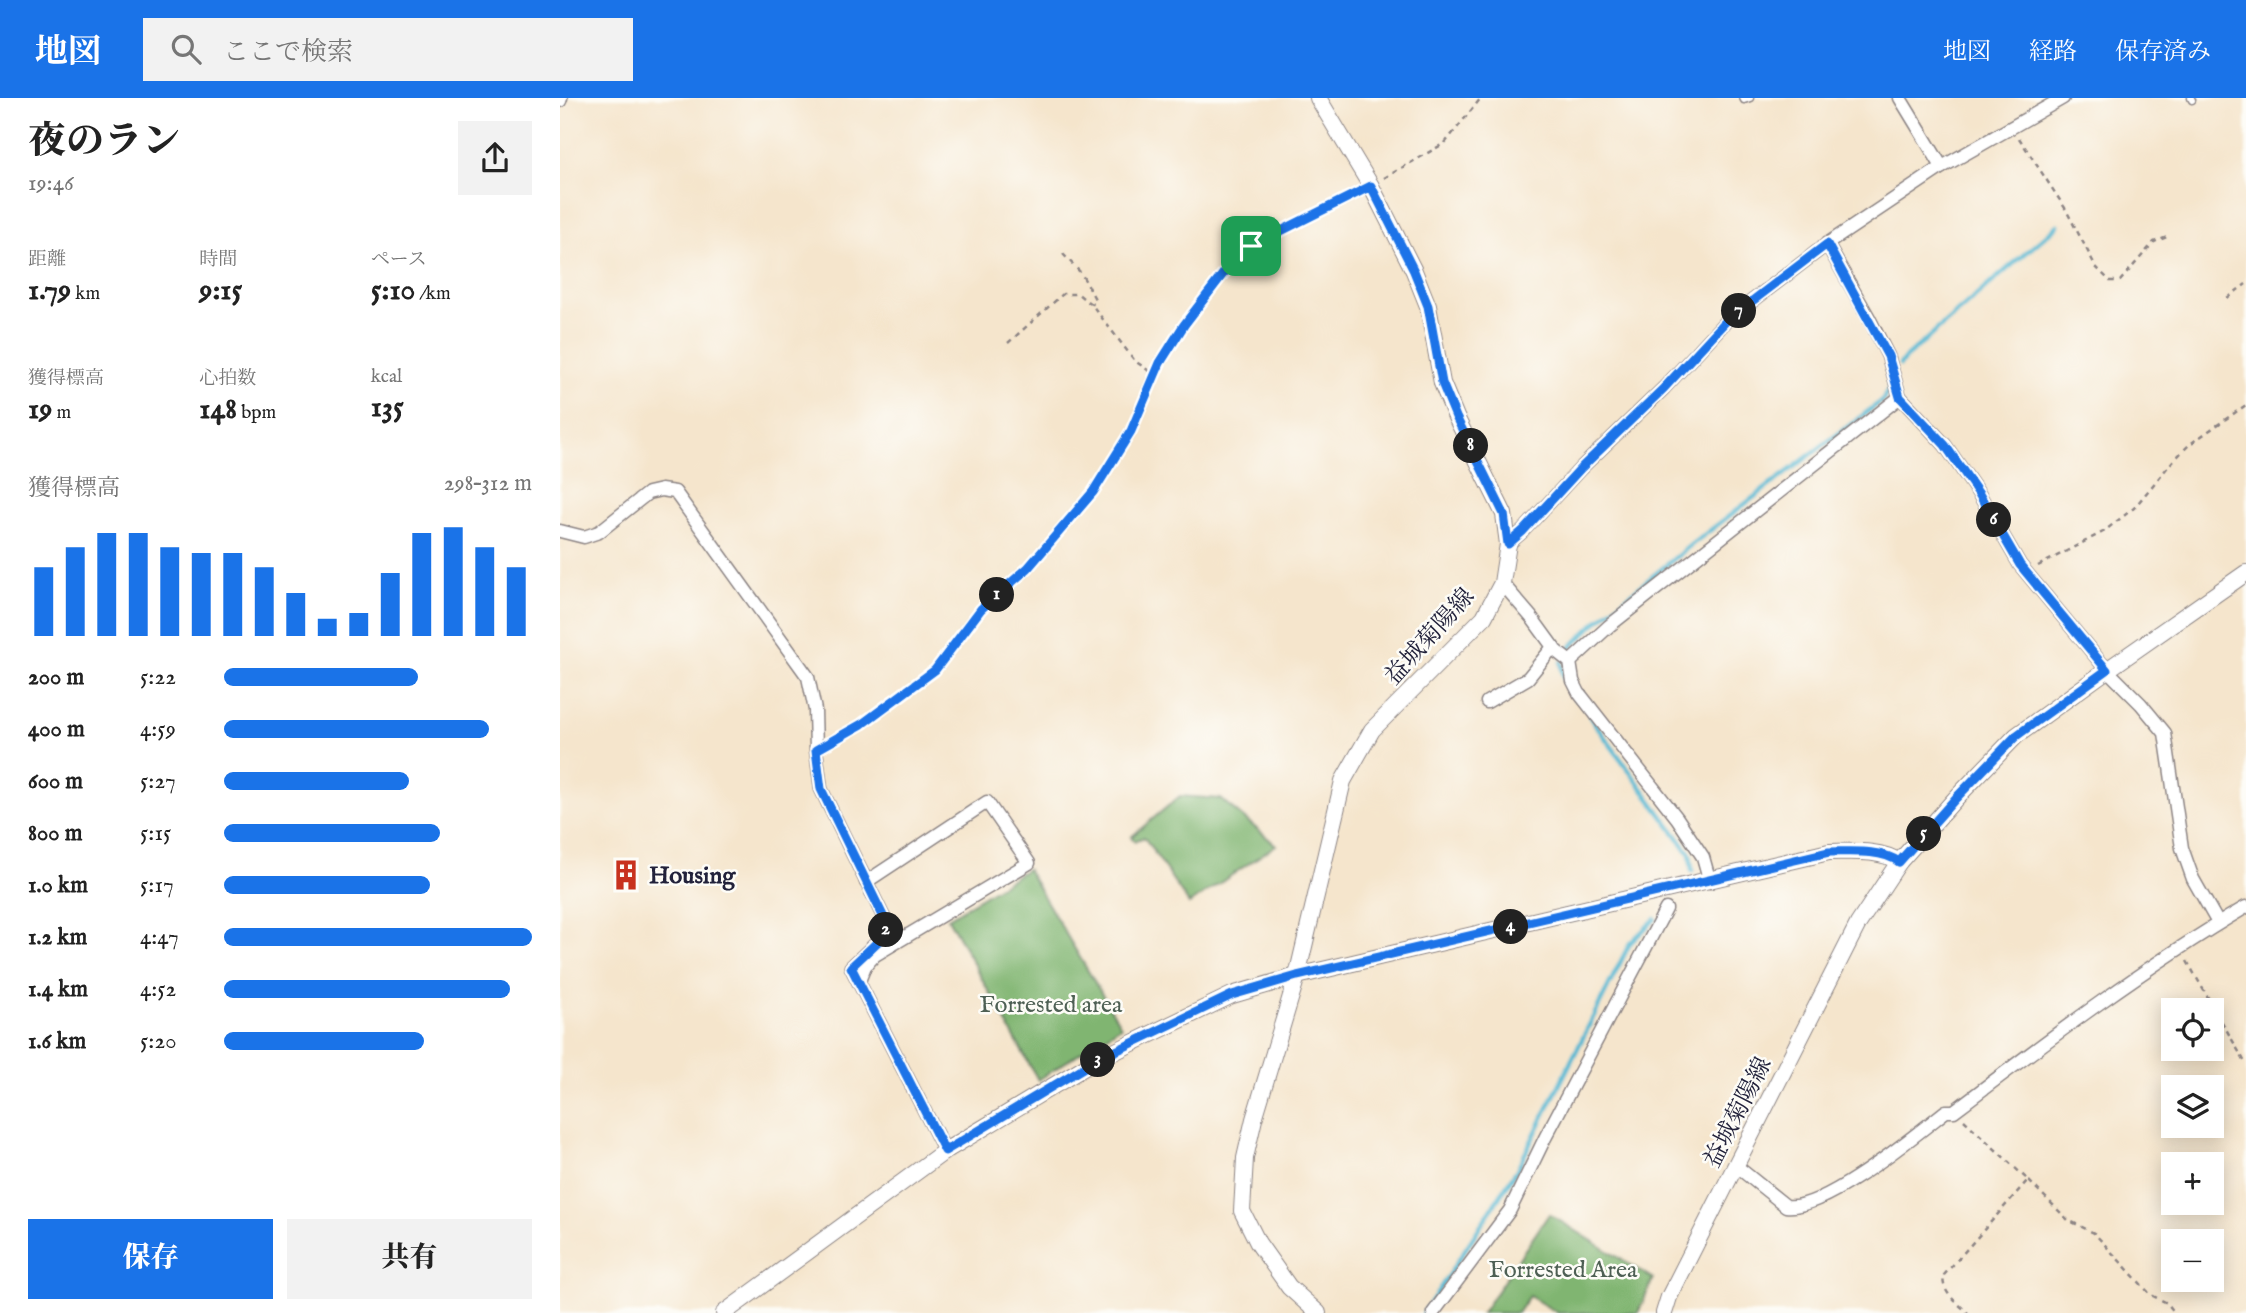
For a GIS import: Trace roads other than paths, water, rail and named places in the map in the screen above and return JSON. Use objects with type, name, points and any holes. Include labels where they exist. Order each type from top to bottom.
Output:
[{"type":"main road","name":"益城菊陽線","points":[[1318,98],[1371,186],[1414,271],[1428,306],[1442,383],[1504,514],[1508,544],[1502,583],[1484,618],[1372,730],[1343,781],[1297,976],[1254,1119],[1245,1158],[1242,1211],[1258,1243],[1289,1287],[1318,1313]]},
{"type":"main road","name":"益城菊陽線","points":[[1664,1313],[1735,1165],[1858,924],[1899,862],[2016,736],[2246,573]]},
{"type":"main road","points":[[724,1313],[945,1151],[1093,1062],[1232,995],[1297,976],[1829,852],[1862,852],[1899,862]]},
{"type":"street","points":[[1900,98],[1942,167]]},
{"type":"street","points":[[1508,544],[1581,468],[1664,388],[1726,321],[1827,244],[1942,167],[2012,127],[2045,102],[2063,98]]},
{"type":"street","points":[[1827,244],[1888,356],[1900,397],[1945,445],[1979,494],[2020,565],[2107,670],[2165,733],[2182,848],[2193,879],[2218,923]]},
{"type":"street","points":[[1570,662],[1609,626],[1900,397]]},
{"type":"street","points":[[560,531],[584,537],[599,532],[648,493],[661,490],[675,492],[808,677],[815,710],[821,789],[886,922],[886,934],[851,967],[945,1151]]},
{"type":"street","points":[[1502,583],[1553,646],[1570,662],[1573,681],[1579,693],[1676,818],[1703,857],[1710,881]]},
{"type":"street","points":[[1487,702],[1528,678],[1553,646]]},
{"type":"street","points":[[859,981],[865,965],[875,955],[1029,863],[987,802],[866,882]]},
{"type":"street","points":[[1735,1165],[1786,1206],[1794,1207],[1841,1187],[1946,1111],[1954,1111],[2077,1018],[2246,907]]},
{"type":"street","points":[[1433,1313],[1510,1210],[1666,909]]},
{"type":"lane","points":[[1743,98],[1750,98]]},
{"type":"waterway","points":[[1900,365],[2058,225]]},
{"type":"waterway","points":[[1566,652],[1593,625],[1692,544],[1883,400],[1891,384]]},
{"type":"waterway","points":[[1561,662],[1565,682],[1576,699]]},
{"type":"waterway","points":[[1590,717],[1690,854],[1692,871]]},
{"type":"waterway","points":[[1424,1313],[1518,1168],[1630,943],[1655,919]]},
{"type":"place","name":"Housing","points":[[626,875]]},
{"type":"park label","name":"Forrested area","points":[[1051,1004]]},
{"type":"park label","name":"Forrested Area","points":[[1563,1269]]}]
